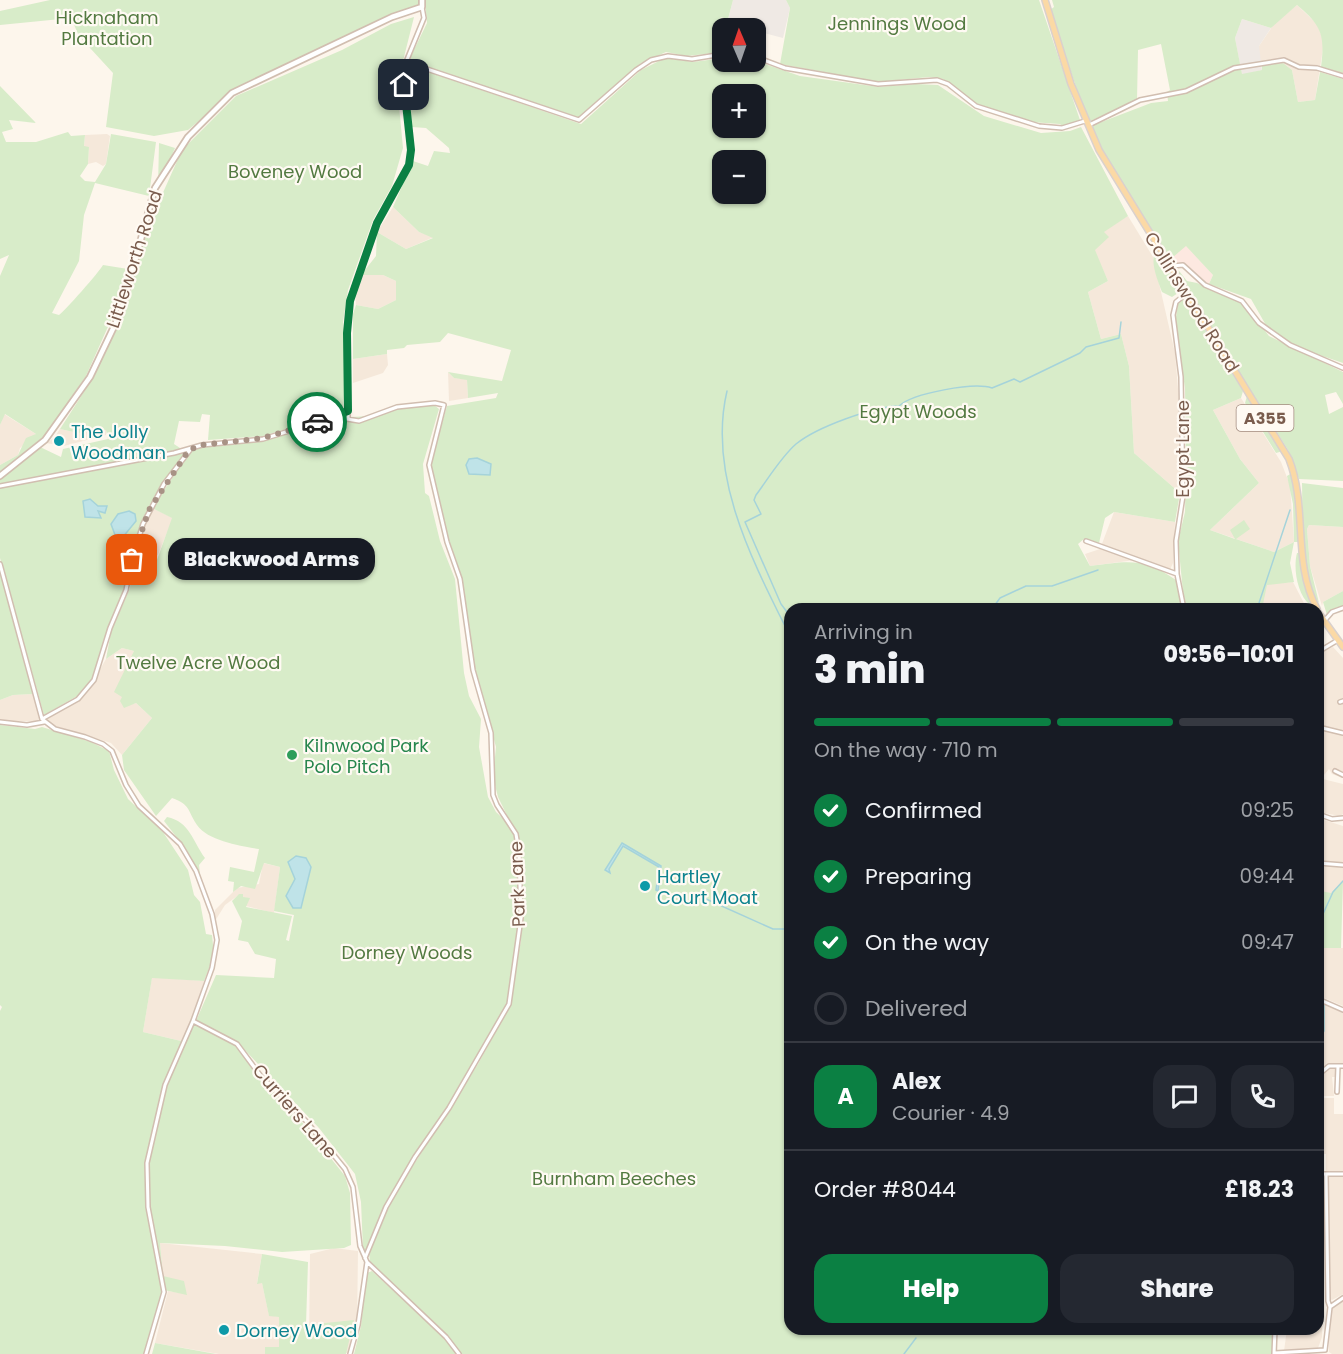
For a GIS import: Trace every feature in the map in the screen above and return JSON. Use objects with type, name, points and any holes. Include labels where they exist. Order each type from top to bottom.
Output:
[{"type":"main road","name":"Collinswood Road","points":[[1045,0],[1071,84],[1086,123],[1115,178],[1289,459],[1299,498],[1305,578],[1315,603]]},
{"type":"main road","name":"Collinswood Road","points":[[1324,622],[1343,647]]},
{"type":"street","points":[[335,417],[348,419],[347,333],[350,301],[377,223],[409,165],[411,150],[404,85],[406,62],[424,18],[422,0]]},
{"type":"street","name":"Littleworth Road","points":[[0,476],[43,443],[90,377],[121,312],[155,188],[188,137],[232,93],[392,17],[422,7]]},
{"type":"street","points":[[406,62],[579,120],[636,70],[651,60],[668,56],[692,59],[712,56]]},
{"type":"street","points":[[766,61],[785,68],[878,84],[937,80],[948,84],[976,106],[1039,126],[1062,128],[1086,123],[1140,100],[1186,91],[1234,68],[1284,60],[1299,67],[1317,68],[1343,76]]},
{"type":"street","points":[[1170,267],[1176,264],[1183,265],[1205,285],[1242,301],[1250,307],[1259,323],[1290,345],[1343,368]]},
{"type":"street","name":"Egypt Lane","points":[[1183,603],[1177,574],[1176,541],[1184,496],[1183,424],[1181,377],[1173,315],[1176,302],[1187,293]]},
{"type":"street","name":"Park Lane","points":[[348,419],[359,420],[397,407],[423,403],[444,405],[429,465],[447,542],[460,579],[473,670],[491,733],[493,795],[496,805],[516,834],[520,863],[521,918],[508,1004],[449,1108],[415,1156],[386,1207],[364,1258]]},
{"type":"street","points":[[0,486],[189,450],[202,445],[263,438],[348,411]]},
{"type":"street","points":[[0,722],[27,725],[43,720],[78,699],[94,680],[110,628],[126,590],[143,524],[164,484],[189,450]]},
{"type":"street","points":[[1086,541],[1177,574]]},
{"type":"street","points":[[0,564],[43,720],[60,731],[103,744],[112,751],[126,785],[139,806],[180,844],[196,871],[212,914],[217,950],[193,1021],[165,1085],[147,1163],[148,1206],[164,1292],[147,1354]]},
{"type":"street","points":[[1324,622],[1332,612],[1343,608]]},
{"type":"street","points":[[1324,648],[1338,640]]},
{"type":"street","points":[[1324,728],[1343,733]]},
{"type":"street","points":[[1335,771],[1343,775]]},
{"type":"street","points":[[1324,816],[1342,820]]},
{"type":"street","points":[[1324,863],[1343,865]]},
{"type":"street","points":[[1324,1002],[1343,1010]]},
{"type":"street","name":"Curriers Lane","points":[[193,1021],[237,1044],[260,1075],[306,1121],[345,1170],[353,1187],[360,1246],[364,1258],[446,1337],[459,1354]]},
{"type":"street","points":[[1324,1068],[1341,1066],[1337,1092]]},
{"type":"street","points":[[1325,1350],[1330,1307],[1328,1301],[1326,1174],[1343,1173]]},
{"type":"street","points":[[350,1354],[358,1325],[367,1262]]},
{"type":"street","points":[[1330,1307],[1343,1298]]},
{"type":"street","points":[[1275,1335],[1275,1353],[1325,1350]]},
{"type":"street","points":[[1325,1350],[1328,1354]]},
{"type":"shaded area","points":[[733,0],[786,0],[790,8],[783,38],[766,34],[766,18],[728,18]]},
{"type":"shaded area","points":[[1297,5],[1317,24],[1324,42],[1315,100],[1298,102],[1292,70],[1283,63],[1262,66],[1259,63],[1259,46],[1274,24]]},
{"type":"shaded area","points":[[1242,19],[1271,28],[1259,46],[1262,70],[1242,75],[1235,38]]},
{"type":"shaded area","points":[[107,134],[110,136],[106,164],[103,166],[96,162],[88,164],[89,147],[84,147],[85,135]]},
{"type":"shaded area","points":[[393,207],[419,232],[434,237],[406,249],[377,232]]},
{"type":"shaded area","points":[[1128,216],[1153,257],[1175,353],[1179,401],[1180,493],[1134,453],[1129,366],[1121,334],[1101,339],[1088,292],[1108,281],[1094,250],[1103,232],[1107,227]]},
{"type":"shaded area","points":[[1186,245],[1213,275],[1208,286],[1184,264],[1174,262],[1172,258]]},
{"type":"shaded area","points":[[361,275],[383,275],[396,281],[396,300],[378,309],[356,305],[355,288]]},
{"type":"shaded area","points":[[387,354],[388,365],[383,373],[353,383],[353,359]]},
{"type":"shaded area","points":[[448,372],[454,378],[467,379],[468,398],[449,401]]},
{"type":"shaded area","points":[[1241,398],[1281,462],[1290,485],[1294,542],[1274,552],[1210,530],[1259,483],[1240,459],[1213,410]]},
{"type":"shaded area","points":[[4,414],[36,434],[20,448],[18,455],[0,465],[0,425]]},
{"type":"shaded area","points":[[60,429],[78,433],[106,429],[106,435],[64,446],[46,443],[54,438]]},
{"type":"shaded area","points":[[152,508],[173,518],[158,555],[137,548]]},
{"type":"shaded area","points":[[1114,512],[1175,522],[1173,563],[1168,574],[1135,560],[1090,566],[1085,554],[1100,549]]},
{"type":"shaded area","points":[[1309,525],[1343,527],[1343,591],[1323,603],[1310,566],[1307,529]]},
{"type":"shaded area","points":[[1293,582],[1304,603],[1261,603],[1264,584]]},
{"type":"shaded area","points":[[1333,647],[1343,658],[1343,731],[1324,727],[1324,651]]},
{"type":"shaded area","points":[[122,648],[134,651],[122,697],[129,705],[136,703],[152,718],[122,755],[111,743],[46,723],[44,720],[86,694],[106,659]]},
{"type":"shaded area","points":[[33,694],[40,721],[0,721],[0,700],[13,695]]},
{"type":"shaded area","points":[[1324,730],[1343,734],[1343,778],[1332,774],[1329,769],[1324,775]]},
{"type":"shaded area","points":[[1324,779],[1343,784],[1343,814],[1340,816],[1324,813]]},
{"type":"shaded area","points":[[1324,820],[1343,826],[1343,881],[1331,894],[1324,892],[1325,866],[1342,866],[1324,861]]},
{"type":"shaded area","points":[[263,863],[280,867],[274,913],[246,906],[240,894],[225,905],[215,921],[215,910],[237,888],[259,884]]},
{"type":"shaded area","points":[[1324,948],[1343,948],[1343,1006],[1324,998]]},
{"type":"shaded area","points":[[152,977],[204,981],[192,1020],[181,1041],[143,1032]]},
{"type":"shaded area","points":[[1324,1005],[1343,1013],[1343,1063],[1329,1063],[1324,1067]]},
{"type":"shaded area","points":[[1335,1067],[1337,1077],[1332,1077],[1334,1096],[1324,1096],[1324,1072],[1327,1068]]},
{"type":"shaded area","points":[[1324,1098],[1334,1098],[1334,1114],[1343,1114],[1343,1171],[1326,1172],[1326,1154],[1324,1154]]},
{"type":"shaded area","points":[[1328,1177],[1343,1177],[1343,1294],[1332,1300],[1330,1299]]},
{"type":"shaded area","name":"Dorney Wood","points":[[160,1243],[262,1254],[257,1283],[262,1283],[269,1315],[279,1317],[279,1347],[265,1347],[265,1354],[219,1354],[155,1343],[168,1291],[187,1294],[163,1276]]},
{"type":"shaded area","points":[[334,1248],[358,1251],[357,1326],[348,1353],[309,1349],[310,1254]]},
{"type":"shaded area","points":[[1343,1301],[1343,1354],[1332,1354],[1329,1352],[1328,1316],[1331,1309]]},
{"type":"shaded area","points":[[1286,1335],[1322,1335],[1318,1348],[1284,1351]]},
{"type":"green space","name":"Hicknaham Plantation","points":[[50,0],[418,0],[418,6],[396,13],[241,86],[188,130],[154,136],[106,127],[113,73],[79,36],[71,18],[0,25],[0,11]]},
{"type":"green space","points":[[425,0],[733,0],[728,18],[712,18],[712,53],[687,56],[666,52],[641,63],[578,119],[414,64],[410,58],[427,23]]},
{"type":"green space","name":"Jennings Wood","points":[[786,0],[1039,0],[1080,120],[1064,127],[1060,124],[1031,122],[979,106],[943,79],[929,77],[878,82],[780,64],[790,8]]},
{"type":"green space","points":[[1052,0],[1343,0],[1343,73],[1321,67],[1320,32],[1312,19],[1297,5],[1271,28],[1242,19],[1235,38],[1242,74],[1262,70],[1262,66],[1283,63],[1292,70],[1298,102],[1315,100],[1320,72],[1343,79],[1343,363],[1296,347],[1267,327],[1251,299],[1209,284],[1213,275],[1186,246],[1172,258],[1174,262],[1169,261],[1104,156],[1091,126],[1151,103],[1168,101],[1167,92],[1170,90],[1161,44],[1138,50],[1137,100],[1088,122],[1050,10],[1054,7]]},
{"type":"green space","name":"Boveney Wood","points":[[414,17],[397,85],[403,148],[392,186],[373,220],[348,290],[343,322],[346,362],[343,412],[263,436],[208,440],[210,415],[202,414],[200,422],[179,421],[174,444],[183,450],[0,485],[0,478],[40,447],[61,457],[63,449],[108,439],[106,430],[78,433],[60,429],[89,384],[128,303],[149,224],[182,150],[236,96],[342,50],[391,24]]},
{"type":"green space","points":[[665,58],[693,62],[712,59],[712,72],[766,72],[766,64],[800,76],[879,87],[938,85],[984,116],[1041,133],[1070,131],[1081,127],[1128,216],[1104,232],[1109,237],[1095,250],[1108,281],[1088,292],[1101,339],[1121,334],[1129,366],[1134,453],[1180,493],[1175,522],[1114,512],[1105,518],[1099,543],[1084,539],[1078,544],[1090,566],[1135,562],[1154,567],[1165,573],[1176,580],[1181,603],[784,603],[784,1335],[1274,1335],[1275,1349],[1271,1354],[460,1354],[439,1329],[370,1261],[369,1254],[393,1197],[478,1064],[506,1013],[521,941],[522,866],[519,840],[498,797],[493,777],[496,747],[475,670],[461,579],[448,541],[430,465],[447,406],[496,398],[498,393],[468,398],[467,380],[454,378],[448,372],[502,381],[511,350],[448,333],[440,342],[407,345],[404,348],[387,350],[387,354],[353,359],[353,314],[356,305],[378,309],[396,300],[396,281],[383,275],[361,275],[376,256],[377,232],[406,249],[433,238],[419,232],[393,207],[413,161],[428,166],[434,151],[450,153],[449,148],[426,128],[412,127],[407,82],[408,65],[581,124],[641,70]]},
{"type":"green space","points":[[0,86],[36,123],[9,120],[13,129],[2,132],[6,142],[36,142],[68,132],[71,136],[85,135],[84,146],[89,147],[88,164],[80,176],[85,181],[95,182],[106,164],[111,134],[156,142],[149,196],[95,183],[84,215],[79,261],[52,313],[59,315],[103,265],[128,269],[115,311],[86,376],[57,418],[47,438],[0,473],[0,465],[18,455],[26,438],[36,434],[5,414],[0,425],[0,276],[9,255],[0,259]]},
{"type":"green space","points":[[159,143],[175,148],[158,187]]},
{"type":"green space","points":[[1155,251],[1181,291],[1172,297],[1162,292],[1154,266]]},
{"type":"green space","points":[[1176,267],[1187,281],[1197,283],[1245,305],[1269,336],[1343,372],[1343,404],[1336,392],[1325,395],[1329,414],[1343,407],[1343,481],[1299,479],[1288,450],[1176,271]]},
{"type":"green space","points":[[1179,298],[1185,298],[1243,391],[1241,398],[1213,410],[1240,459],[1259,483],[1210,530],[1235,539],[1230,530],[1244,520],[1250,529],[1236,539],[1274,552],[1294,542],[1290,563],[1294,582],[1267,585],[1263,603],[1184,603],[1178,541],[1185,512],[1185,388],[1175,323]]},
{"type":"green space","points":[[1247,396],[1283,451],[1276,453],[1245,403]]},
{"type":"green space","points":[[434,405],[439,409],[423,464],[425,493],[429,496],[440,541],[455,579],[464,673],[469,696],[481,719],[479,747],[488,797],[496,812],[511,826],[515,837],[521,913],[507,1004],[474,1064],[388,1200],[367,1250],[363,1249],[361,1202],[355,1174],[319,1128],[239,1044],[196,1021],[216,975],[274,978],[276,959],[255,954],[248,942],[238,940],[242,921],[232,901],[239,894],[243,894],[243,897],[250,898],[246,907],[292,916],[286,940],[289,941],[294,915],[274,911],[280,867],[264,863],[255,889],[241,886],[233,892],[234,882],[228,881],[230,867],[254,872],[259,849],[225,842],[202,831],[188,808],[172,798],[156,816],[124,770],[122,755],[152,718],[136,703],[124,708],[120,701],[122,697],[114,692],[134,651],[122,648],[106,659],[111,632],[130,588],[132,565],[153,571],[172,518],[152,508],[189,453],[202,445],[262,438],[330,418],[371,416],[406,406]]},
{"type":"green space","points":[[185,454],[149,506],[131,554],[126,587],[92,680],[79,695],[44,715],[0,558],[0,488]]},
{"type":"green space","points":[[1292,473],[1299,542],[1294,542],[1293,504],[1287,476]]},
{"type":"green space","points":[[1302,483],[1343,488],[1343,527],[1309,525],[1307,529],[1310,566],[1319,603],[1312,591],[1305,562]]},
{"type":"green space","points":[[1297,553],[1300,553],[1310,603],[1299,588]]},
{"type":"green space","points":[[0,569],[33,694],[13,695],[0,700]]},
{"type":"green space","points":[[1343,591],[1343,606],[1335,608],[1327,615],[1323,602]]},
{"type":"green space","points":[[0,725],[35,729],[42,727],[91,742],[109,751],[114,770],[128,799],[163,832],[188,870],[194,895],[200,902],[206,934],[212,935],[214,955],[204,981],[152,978],[143,1032],[181,1041],[195,1022],[237,1046],[257,1076],[298,1117],[345,1176],[350,1193],[351,1245],[344,1248],[282,1252],[160,1243],[163,1276],[184,1281],[187,1295],[164,1290],[146,1354],[0,1354],[0,1011],[2,1007],[0,1005]]},
{"type":"green space","points":[[167,817],[175,819],[186,827],[205,858],[199,865],[201,883],[185,848],[164,821]]},
{"type":"green space","points":[[1343,881],[1341,948],[1324,948],[1324,892],[1331,893]]},
{"type":"green space","points":[[262,1254],[308,1262],[306,1325],[354,1320],[346,1354],[265,1354],[265,1347],[279,1347],[279,1317],[269,1316],[262,1283],[257,1284]]},
{"type":"green space","points":[[372,1271],[447,1340],[457,1354],[354,1354],[361,1326],[366,1277],[367,1273]]},
{"type":"green space","points":[[155,1343],[216,1354],[152,1354]]},
{"type":"water","points":[[477,458],[491,464],[490,475],[469,474],[466,465],[469,459]]},
{"type":"water","points":[[90,499],[98,506],[107,506],[105,513],[98,511],[101,518],[85,517],[83,501]]},
{"type":"water","points":[[129,511],[135,514],[136,521],[118,543],[111,524],[118,514]]},
{"type":"water","points":[[622,843],[661,866],[658,891],[656,890],[659,867],[623,846],[609,869],[610,873],[605,870]]},
{"type":"water","points":[[296,856],[306,858],[311,867],[301,908],[293,908],[286,896],[295,879],[288,862]]},
{"type":"waterway","points":[[784,608],[745,522],[761,514],[754,500],[756,495],[790,449],[817,431],[845,419],[874,410],[899,406],[906,401],[930,393],[972,386],[992,388],[1014,379],[1020,382],[1080,353],[1086,347],[1119,338],[1121,322]]},
{"type":"waterway","points":[[727,391],[722,423],[723,455],[728,486],[749,548],[784,624]]},
{"type":"waterway","points":[[1259,603],[1290,510]]},
{"type":"waterway","points":[[996,603],[1000,598],[1026,586],[1052,586],[1098,570]]},
{"type":"waterway","points":[[1324,912],[1333,892],[1343,881]]},
{"type":"waterway","points":[[706,899],[773,929],[784,929]]},
{"type":"waterway","points":[[1324,1005],[1324,1031]]},
{"type":"waterway","points":[[904,1354],[916,1338]]},
{"type":"way so far","points":[[132,560],[149,510],[164,484],[189,450],[202,445],[263,438],[317,422]]},
{"type":"place","name":"The Jolly Woodman","points":[[59,441]]},
{"type":"place","name":"Blackwood Arms","points":[[132,560]]},
{"type":"place","name":"Kilnwood Park Polo Pitch","points":[[292,755]]},
{"type":"place","name":"Hartley Court Moat","points":[[645,886]]},
{"type":"place","name":"Dorney Wood","points":[[224,1330]]},
{"type":"route","points":[[317,422],[348,411],[347,333],[350,301],[377,223],[409,165],[411,150],[404,85]]},
{"type":"park label","name":"Egypt Woods","points":[[918,411]]},
{"type":"park label","name":"Twelve Acre Wood","points":[[198,662]]},
{"type":"park label","name":"Dorney Woods","points":[[407,952]]},
{"type":"park label","name":"Burnham Beeches","points":[[614,1178]]}]
